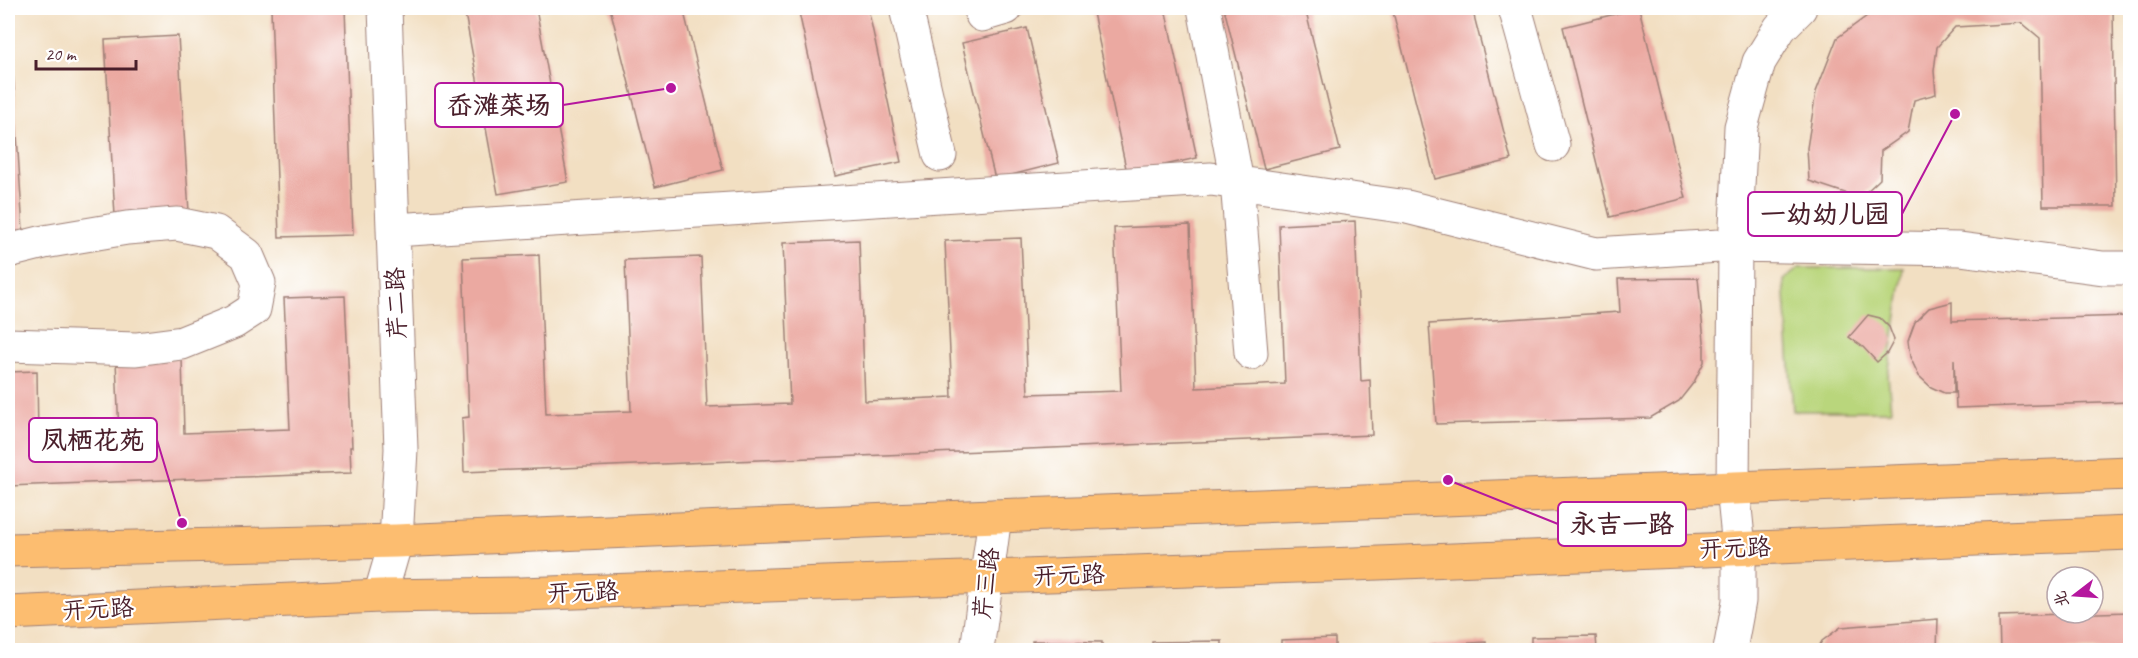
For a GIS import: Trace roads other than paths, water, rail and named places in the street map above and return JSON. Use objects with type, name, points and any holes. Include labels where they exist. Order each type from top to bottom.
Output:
[{"type":"main road","points":[[8,550],[396,541],[2130,473]]},
{"type":"main road","name":"开元路","points":[[8,614],[380,596],[521,594],[987,578],[2130,533]]},
{"type":"street","name":"芹二路","points":[[380,596],[396,541],[401,449],[386,8]]},
{"type":"street","points":[[906,8],[940,155]]},
{"type":"street","points":[[1204,8],[1237,182],[1251,353]]},
{"type":"street","points":[[1515,8],[1553,145]]},
{"type":"street","points":[[1730,651],[1739,601],[1739,548],[1733,488],[1735,245],[1740,127],[1759,62],[1780,28],[1800,8]]},
{"type":"street","points":[[394,230],[1211,178],[1407,207],[1596,254],[1735,245],[1960,249],[2103,268],[2130,268]]},
{"type":"street","points":[[8,251],[44,242],[127,228],[177,224],[216,232],[247,255],[259,283],[254,309],[234,322],[182,343],[136,349],[8,345]]},
{"type":"street","name":"芹三路","points":[[977,651],[995,516]]},
{"type":"place","name":"岙滩菜场","points":[[671,88]]},
{"type":"place","name":"一幼幼儿园","points":[[1955,114]]},
{"type":"place","name":"永吉一路","points":[[1448,480]]},
{"type":"place","name":"凤栖花苑","points":[[182,523]]}]
